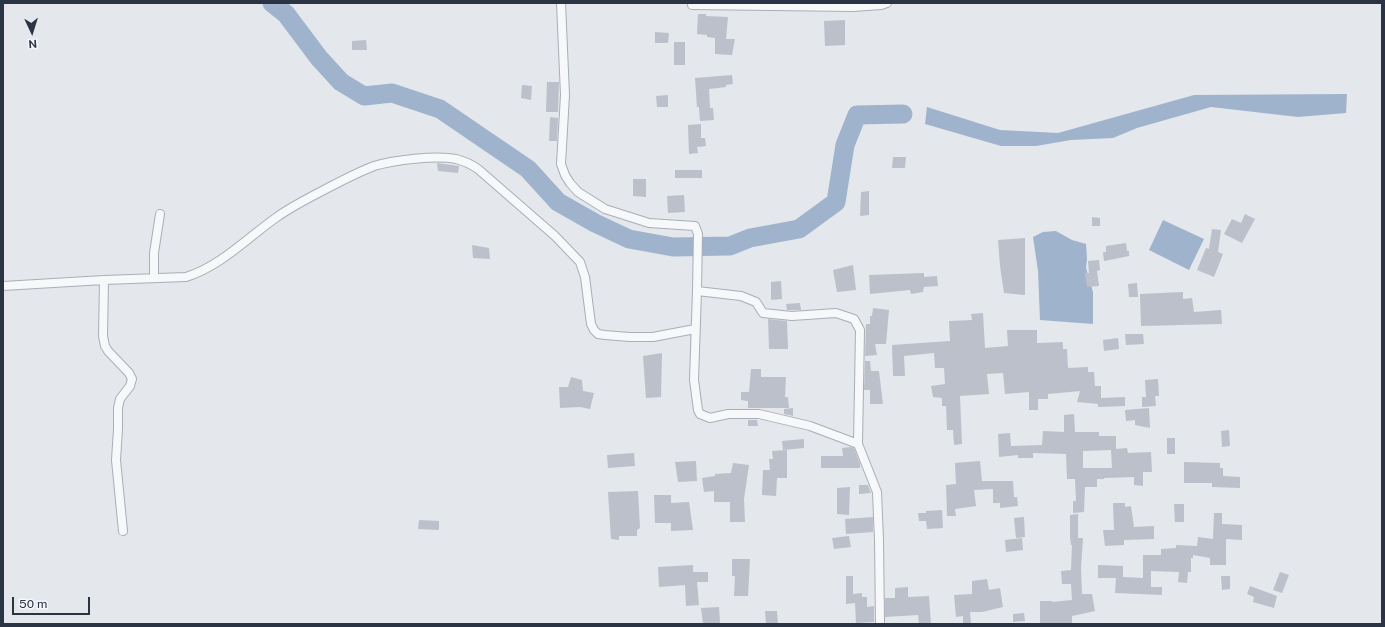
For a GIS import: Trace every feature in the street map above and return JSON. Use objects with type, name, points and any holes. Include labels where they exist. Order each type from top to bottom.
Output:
[{"type":"street","points":[[561,3],[565,95],[561,164],[565,176],[578,192],[605,209],[649,223],[696,226],[698,234],[698,291],[695,329],[694,380],[698,410],[700,414],[710,418],[728,414],[759,414],[810,426],[858,444]]},
{"type":"street","points":[[692,5],[852,7],[881,5],[887,3]]},
{"type":"street","points":[[3,286],[186,277],[199,273],[212,266],[278,216],[295,205],[354,174],[376,166],[398,162],[433,158],[454,159],[466,162],[478,169],[554,236],[580,262],[585,277],[591,324],[598,334],[605,336],[653,337],[695,329]]},
{"type":"street","points":[[154,278],[154,253],[160,214]]},
{"type":"street","points":[[104,280],[103,336],[105,346],[129,373],[132,379],[130,386],[120,399],[118,408],[116,460],[123,531]]},
{"type":"street","points":[[698,291],[741,296],[756,302],[763,312],[792,316],[836,313],[854,319],[860,330],[858,444],[877,492],[880,624]]},
{"type":"water","points":[[1347,94],[1346,113],[1298,117],[1211,107],[1137,128],[1113,138],[1071,140],[1036,146],[1001,146],[925,124],[927,107],[1000,130],[1058,133],[1194,95]]},
{"type":"water","points":[[1163,220],[1204,239],[1189,270],[1149,250]]},
{"type":"water","points":[[1056,231],[1072,240],[1086,244],[1086,268],[1093,292],[1093,324],[1040,320],[1038,271],[1033,237],[1043,232]]},
{"type":"building","points":[[698,14],[728,17],[726,39],[735,39],[732,55],[715,54],[715,38],[697,34]]},
{"type":"building","points":[[845,20],[845,45],[825,46],[824,21]]},
{"type":"building","points":[[655,32],[669,33],[668,43],[655,43]]},
{"type":"building","points":[[366,40],[367,50],[352,50],[352,41]]},
{"type":"building","points":[[674,42],[685,42],[685,65],[674,65]]},
{"type":"building","points":[[732,75],[733,84],[726,85],[726,87],[709,89],[710,108],[713,108],[714,120],[700,121],[699,107],[697,107],[695,78]]},
{"type":"building","points":[[547,82],[559,82],[558,112],[546,112]]},
{"type":"building","points":[[522,85],[532,86],[531,100],[521,98]]},
{"type":"building","points":[[668,95],[668,107],[657,107],[656,96]]},
{"type":"building","points":[[550,117],[558,118],[557,141],[549,141]]},
{"type":"building","points":[[701,124],[701,138],[705,138],[706,146],[697,147],[698,153],[689,154],[688,125]]},
{"type":"building","points":[[893,157],[906,157],[905,168],[892,168]]},
{"type":"building","points":[[437,163],[459,166],[458,173],[438,171]]},
{"type":"building","points":[[675,170],[702,170],[702,178],[675,178]]},
{"type":"building","points":[[633,179],[646,179],[646,197],[633,196]]},
{"type":"building","points":[[869,191],[869,215],[860,216],[861,192]]},
{"type":"building","points":[[684,195],[685,212],[668,213],[667,196]]},
{"type":"building","points":[[1245,214],[1255,219],[1242,243],[1224,234],[1232,219],[1241,223]]},
{"type":"building","points":[[1092,217],[1100,218],[1100,226],[1092,226]]},
{"type":"building","points":[[1212,229],[1221,230],[1218,252],[1223,254],[1214,277],[1197,270],[1206,248],[1209,249]]},
{"type":"building","points":[[1025,238],[1025,295],[1004,293],[998,240]]},
{"type":"building","points":[[1126,243],[1129,256],[1104,261],[1103,252],[1106,252],[1106,246]]},
{"type":"building","points":[[472,245],[489,248],[490,259],[473,258]]},
{"type":"building","points":[[1099,260],[1100,270],[1097,271],[1099,286],[1087,287],[1085,273],[1089,273],[1088,261]]},
{"type":"building","points":[[853,265],[856,290],[837,292],[833,270]]},
{"type":"building","points":[[924,273],[924,277],[937,276],[938,286],[924,287],[923,292],[911,294],[910,290],[870,294],[869,275]]},
{"type":"building","points":[[781,281],[782,299],[771,300],[771,282]]},
{"type":"building","points":[[1137,283],[1138,297],[1129,297],[1128,284]]},
{"type":"building","points":[[1183,292],[1183,299],[1192,298],[1194,312],[1221,310],[1222,324],[1141,326],[1140,294]]},
{"type":"building","points":[[800,303],[801,310],[787,310],[786,304]]},
{"type":"building","points":[[873,308],[889,310],[886,344],[875,344],[877,355],[865,356],[866,324],[870,324],[870,316],[872,316]]},
{"type":"building","points":[[983,313],[985,348],[1008,346],[1007,330],[1037,330],[1037,343],[1063,342],[1063,349],[1067,349],[1068,368],[1088,367],[1088,372],[1094,372],[1095,386],[1101,386],[1101,398],[1125,397],[1125,406],[1098,407],[1098,404],[1077,402],[1080,391],[1048,394],[1048,399],[1038,399],[1038,410],[1029,410],[1029,392],[1005,394],[1003,373],[987,374],[989,394],[960,396],[962,444],[954,445],[953,430],[947,430],[946,406],[942,406],[942,398],[933,397],[931,386],[945,384],[944,368],[935,368],[934,353],[904,356],[905,376],[893,376],[892,345],[950,341],[949,321],[972,320],[971,314]]},
{"type":"building","points":[[768,319],[787,321],[788,349],[769,349]]},
{"type":"building","points":[[1125,334],[1143,334],[1144,344],[1126,345]]},
{"type":"building","points":[[1118,338],[1119,349],[1104,351],[1103,340]]},
{"type":"building","points":[[662,353],[661,397],[646,398],[643,356]]},
{"type":"building","points":[[865,361],[870,361],[871,371],[879,371],[883,404],[870,404],[870,390],[864,390]]},
{"type":"building","points":[[751,369],[761,369],[761,377],[786,377],[785,397],[788,397],[789,408],[748,408],[748,401],[741,400],[741,392],[749,392]]},
{"type":"building","points":[[571,377],[582,380],[583,391],[594,393],[590,409],[580,407],[560,408],[559,387],[568,387]]},
{"type":"building","points":[[1158,379],[1159,396],[1155,396],[1156,406],[1142,407],[1142,397],[1146,397],[1145,380]]},
{"type":"building","points":[[793,408],[793,416],[784,414],[784,409]]},
{"type":"building","points":[[1149,408],[1150,428],[1135,425],[1135,420],[1126,421],[1125,410]]},
{"type":"building","points":[[1074,414],[1075,432],[1099,432],[1099,436],[1116,436],[1116,449],[1127,448],[1128,453],[1151,452],[1152,472],[1143,472],[1143,486],[1134,485],[1134,477],[1097,479],[1097,487],[1085,487],[1084,512],[1073,513],[1073,501],[1076,501],[1075,479],[1067,479],[1066,454],[1033,453],[1033,458],[1018,458],[1018,455],[999,457],[998,434],[1010,433],[1011,446],[1042,445],[1043,431],[1064,432],[1064,415]],"holes":[[[1111,450],[1112,468],[1083,468],[1083,451]]]},
{"type":"building","points":[[748,420],[757,420],[758,426],[748,426]]},
{"type":"building","points":[[1229,430],[1230,446],[1222,447],[1221,431]]},
{"type":"building","points":[[1167,438],[1175,438],[1175,454],[1167,454]]},
{"type":"building","points":[[804,439],[804,448],[783,450],[782,441]]},
{"type":"building","points":[[842,448],[854,448],[860,468],[821,468],[821,456],[843,456]]},
{"type":"building","points":[[787,450],[787,478],[777,478],[776,496],[762,495],[763,470],[770,470],[769,459],[773,459],[772,451]]},
{"type":"building","points":[[634,453],[635,466],[608,468],[607,455]]},
{"type":"building","points":[[696,461],[697,481],[678,482],[675,462]]},
{"type":"building","points":[[980,461],[982,481],[1013,481],[1014,497],[1017,497],[1018,506],[1000,508],[1000,503],[993,503],[993,489],[974,490],[976,506],[955,509],[956,516],[947,516],[946,485],[956,484],[955,463]]},
{"type":"building","points":[[1184,462],[1220,463],[1220,468],[1223,468],[1223,476],[1240,477],[1240,488],[1212,487],[1212,483],[1184,483]]},
{"type":"building","points":[[733,463],[749,465],[744,499],[745,522],[730,522],[730,502],[714,502],[714,491],[704,492],[702,478],[715,476],[715,474],[731,473]]},
{"type":"building","points":[[859,485],[868,485],[871,493],[859,494]]},
{"type":"building","points":[[850,487],[849,515],[837,514],[837,488]]},
{"type":"building","points":[[638,491],[640,528],[637,530],[637,536],[619,536],[619,540],[611,539],[608,492]]},
{"type":"building","points":[[654,495],[671,495],[671,503],[689,502],[693,530],[671,531],[671,523],[655,523]]},
{"type":"building","points":[[1113,503],[1125,503],[1125,507],[1131,506],[1134,527],[1154,526],[1154,539],[1124,540],[1124,545],[1105,546],[1103,530],[1114,530]]},
{"type":"building","points":[[1174,504],[1184,504],[1184,522],[1175,522]]},
{"type":"building","points":[[942,510],[943,528],[927,529],[926,521],[919,521],[918,513]]},
{"type":"building","points":[[1214,513],[1222,513],[1222,524],[1242,525],[1242,540],[1226,539],[1226,565],[1210,565],[1210,558],[1193,555],[1193,558],[1191,558],[1191,572],[1188,572],[1187,583],[1178,582],[1179,572],[1151,571],[1151,587],[1162,587],[1162,595],[1115,593],[1116,578],[1098,578],[1098,565],[1123,566],[1123,577],[1143,578],[1143,555],[1161,555],[1161,549],[1176,548],[1176,545],[1197,546],[1198,537],[1213,539]]},
{"type":"building","points":[[1078,514],[1078,538],[1083,538],[1081,568],[1082,594],[1092,594],[1095,611],[1072,616],[1072,624],[1040,624],[1040,601],[1052,602],[1072,600],[1071,584],[1062,584],[1061,571],[1071,570],[1072,545],[1070,537],[1070,515]]},
{"type":"building","points":[[873,517],[873,532],[846,534],[845,519]]},
{"type":"building","points":[[1024,517],[1025,537],[1016,538],[1014,518]]},
{"type":"building","points":[[419,520],[439,521],[439,530],[418,529]]},
{"type":"building","points":[[849,536],[851,547],[834,549],[832,538]]},
{"type":"building","points":[[1022,538],[1023,550],[1006,552],[1005,540]]},
{"type":"building","points":[[732,559],[750,559],[748,596],[734,596],[735,576],[732,576]]},
{"type":"building","points":[[693,565],[693,572],[708,572],[708,582],[697,582],[699,605],[686,606],[685,585],[659,587],[658,567]]},
{"type":"building","points":[[1280,572],[1289,575],[1282,593],[1273,590]]},
{"type":"building","points":[[846,576],[853,576],[853,594],[862,593],[862,597],[867,597],[867,607],[874,606],[874,622],[856,623],[855,603],[846,604]]},
{"type":"building","points":[[1221,576],[1230,576],[1230,589],[1222,590]]},
{"type":"building","points":[[987,579],[989,590],[1000,588],[1003,607],[982,612],[970,612],[971,624],[963,624],[963,616],[956,617],[954,595],[972,594],[972,581]]},
{"type":"building","points":[[1250,586],[1277,596],[1274,608],[1253,602],[1254,597],[1247,594]]},
{"type":"building","points":[[908,587],[908,597],[929,596],[931,624],[919,624],[918,615],[885,617],[885,598],[895,598],[895,588]]},
{"type":"building","points":[[719,607],[720,623],[703,624],[701,608]]},
{"type":"building","points":[[765,611],[777,611],[778,624],[766,624]]},
{"type":"building","points":[[1024,613],[1025,621],[1013,622],[1013,614]]},
{"type":"waterway","points":[[272,3],[286,14],[319,58],[341,82],[364,96],[392,93],[440,109],[528,169],[558,202],[595,223],[629,239],[673,247],[730,246],[750,238],[799,229],[836,202],[845,145],[857,115],[903,114]]}]
